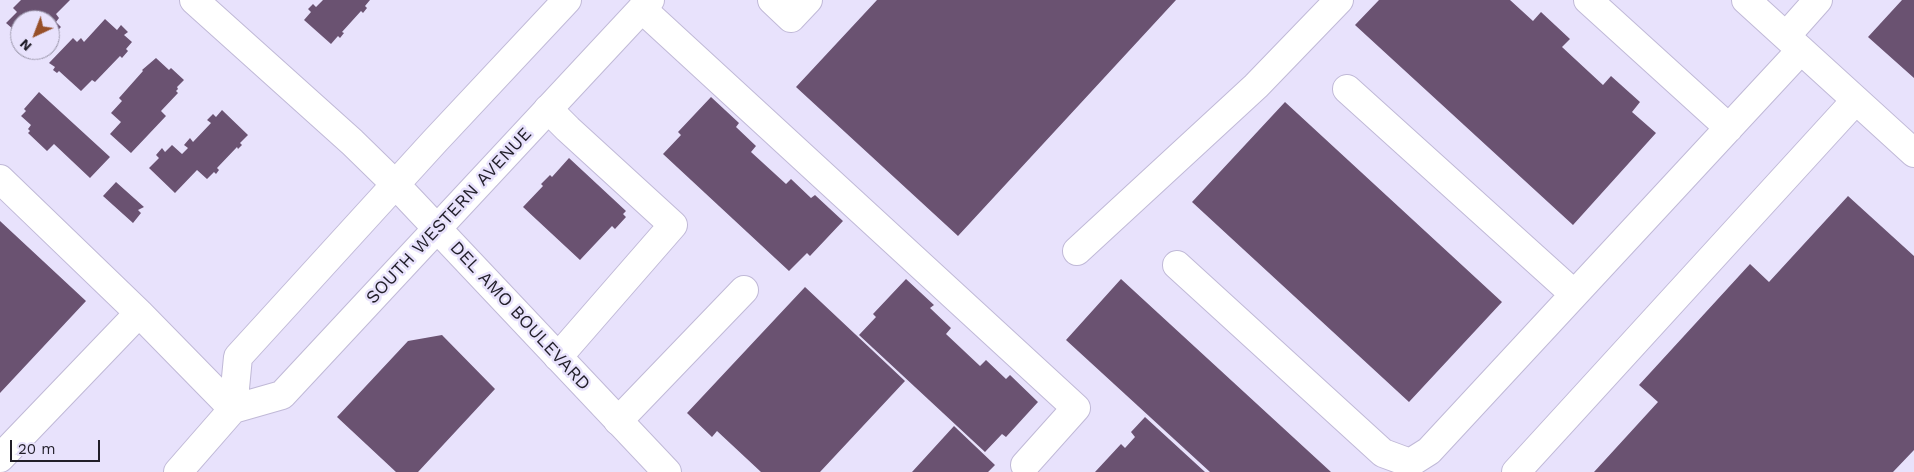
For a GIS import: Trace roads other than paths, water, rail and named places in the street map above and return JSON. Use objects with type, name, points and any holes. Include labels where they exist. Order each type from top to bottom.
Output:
[{"type":"main road","name":"DEL AMO BOULEVARD","points":[[194,0],[352,142],[395,184],[668,472]]},
{"type":"main road","points":[[178,472],[233,410],[238,357],[395,184],[567,0]]},
{"type":"main road","points":[[772,0],[791,18],[808,0]]},
{"type":"main road","points":[[1077,251],[1256,86],[1339,0]]},
{"type":"main road","points":[[1588,0],[1729,128]]},
{"type":"main road","points":[[1746,0],[1914,153]]},
{"type":"main road","points":[[1178,265],[1383,453],[1410,463],[1428,451],[1729,128],[1793,43],[1818,0]]},
{"type":"main road","points":[[646,4],[1076,408],[1025,465]]},
{"type":"main road","name":"SOUTH WESTERN AVENUE","points":[[233,410],[282,395],[646,4]]},
{"type":"main road","points":[[1347,89],[1574,294]]},
{"type":"main road","points":[[1516,472],[1856,100]]},
{"type":"main road","points":[[548,109],[673,225],[558,357]]},
{"type":"main road","points":[[0,180],[139,313],[233,410]]},
{"type":"main road","points":[[618,421],[744,290]]},
{"type":"main road","points":[[0,458],[139,313]]}]
